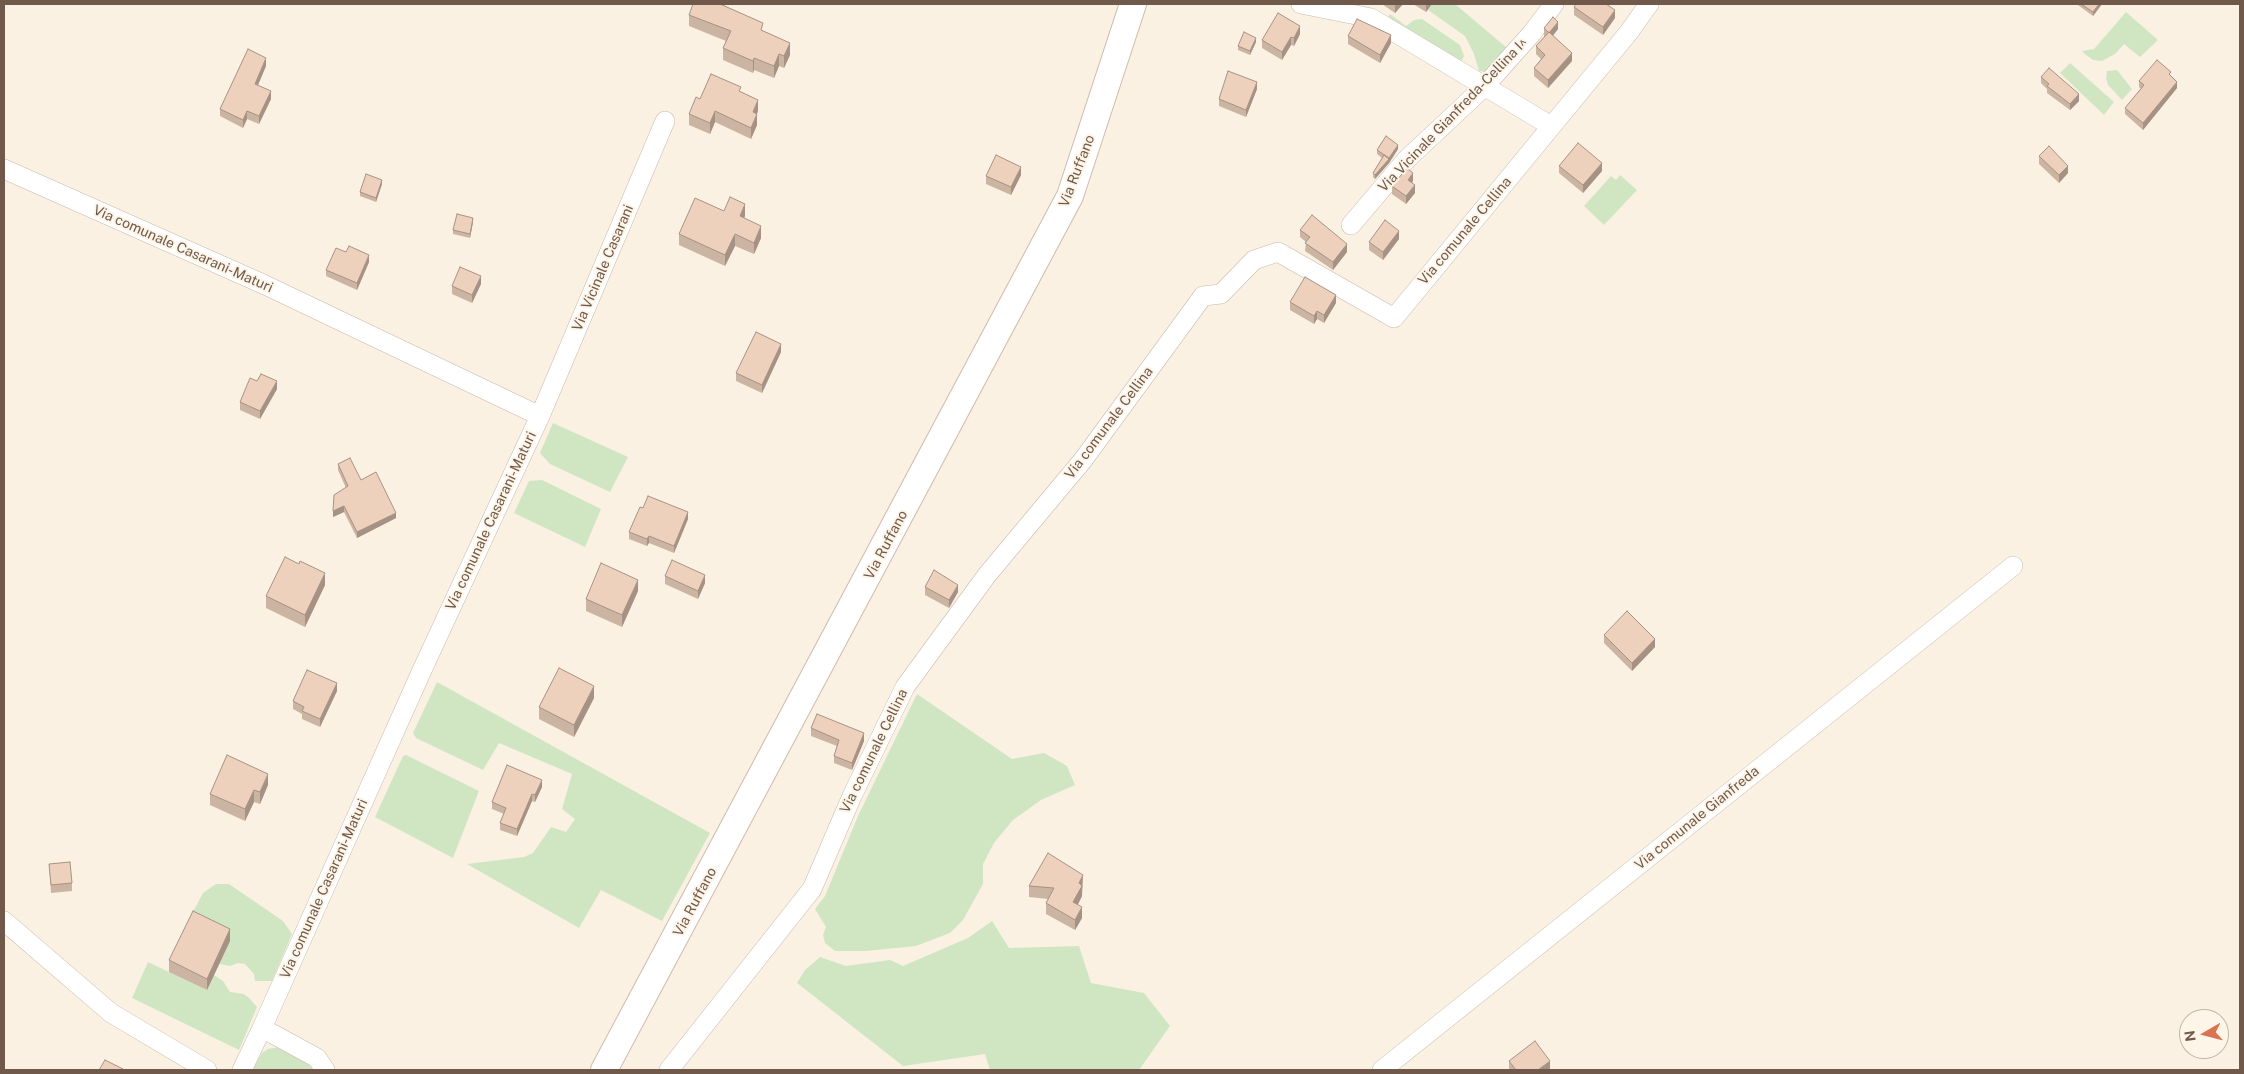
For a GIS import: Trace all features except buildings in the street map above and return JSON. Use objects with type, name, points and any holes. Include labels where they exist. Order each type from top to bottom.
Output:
[{"type":"street","name":"Via Ruffano","points":[[604,1070],[1070,196],[1133,4]]},
{"type":"street","points":[[1301,4],[1371,18],[1551,126]]},
{"type":"street","name":"Via Vicinale Gianfreda-Cellina I^","points":[[1351,225],[1407,159],[1484,87],[1532,33],[1554,4]]},
{"type":"street","name":"Via comunale Cellina","points":[[669,1070],[812,889],[852,796],[904,687],[987,574],[1082,460],[1203,296],[1221,294],[1254,260],[1278,252],[1394,318],[1629,32],[1649,4]]},
{"type":"street","name":"Via Vicinale Casarani","points":[[540,416],[665,122]]},
{"type":"street","name":"Via comunale Casarani-Maturi","points":[[4,169],[263,284],[540,416],[422,668],[242,1070]]},
{"type":"street","name":"Via comunale Gianfreda","points":[[1382,1070],[2013,566]]},
{"type":"street","points":[[4,921],[112,1013],[207,1070]]},
{"type":"street","points":[[262,1028],[317,1058],[325,1070]]},
{"type":"green space","points":[[1432,4],[1455,4],[1507,48],[1485,72],[1479,71],[1474,54],[1465,36],[1428,10]]},
{"type":"green space","points":[[2126,12],[2158,40],[2140,57],[2124,44],[2115,54],[2102,61],[2093,60],[2082,51],[2094,49]]},
{"type":"green space","points":[[1390,14],[1406,26],[1414,20],[1422,19],[1460,45],[1464,56],[1458,68],[1386,21]]},
{"type":"green space","points":[[2070,63],[2114,102],[2104,115],[2060,73]]},
{"type":"green space","points":[[2117,70],[2132,89],[2122,100],[2108,85],[2106,78],[2107,71]]},
{"type":"green space","points":[[1620,175],[1637,190],[1604,225],[1584,206],[1611,176],[1616,180]]},
{"type":"green space","points":[[553,423],[628,457],[610,492],[550,464],[540,453]]},
{"type":"green space","points":[[542,480],[601,509],[585,547],[514,513],[529,481]]},
{"type":"green space","points":[[437,682],[710,833],[662,921],[601,890],[579,928],[467,864],[524,857],[533,853],[551,827],[566,832],[575,819],[562,809],[572,774],[499,743],[483,770],[416,738],[413,733]]},
{"type":"green space","points":[[917,694],[1012,759],[1044,753],[1067,766],[1075,785],[1041,800],[1013,820],[994,843],[983,864],[983,884],[963,920],[950,933],[916,946],[866,951],[835,951],[825,943],[823,935],[826,927],[815,909],[825,896],[858,816]]},
{"type":"green space","points":[[406,755],[479,791],[453,858],[375,817],[403,756]]},
{"type":"green space","points":[[216,884],[229,884],[283,921],[292,934],[272,981],[255,981],[254,974],[245,964],[238,963],[230,966],[219,964],[230,941],[188,921],[203,893]]},
{"type":"green space","points":[[992,921],[1009,948],[1079,946],[1091,983],[1144,993],[1170,1026],[1139,1070],[990,1070],[985,1054],[903,1066],[797,983],[805,970],[820,957],[846,966],[890,960],[903,966],[968,938]]},
{"type":"green space","points":[[148,962],[207,990],[214,975],[223,981],[230,992],[244,994],[249,998],[257,1007],[239,1050],[132,998]]},
{"type":"green space","points":[[279,1047],[305,1061],[314,1070],[252,1070],[262,1053],[268,1049]]}]
